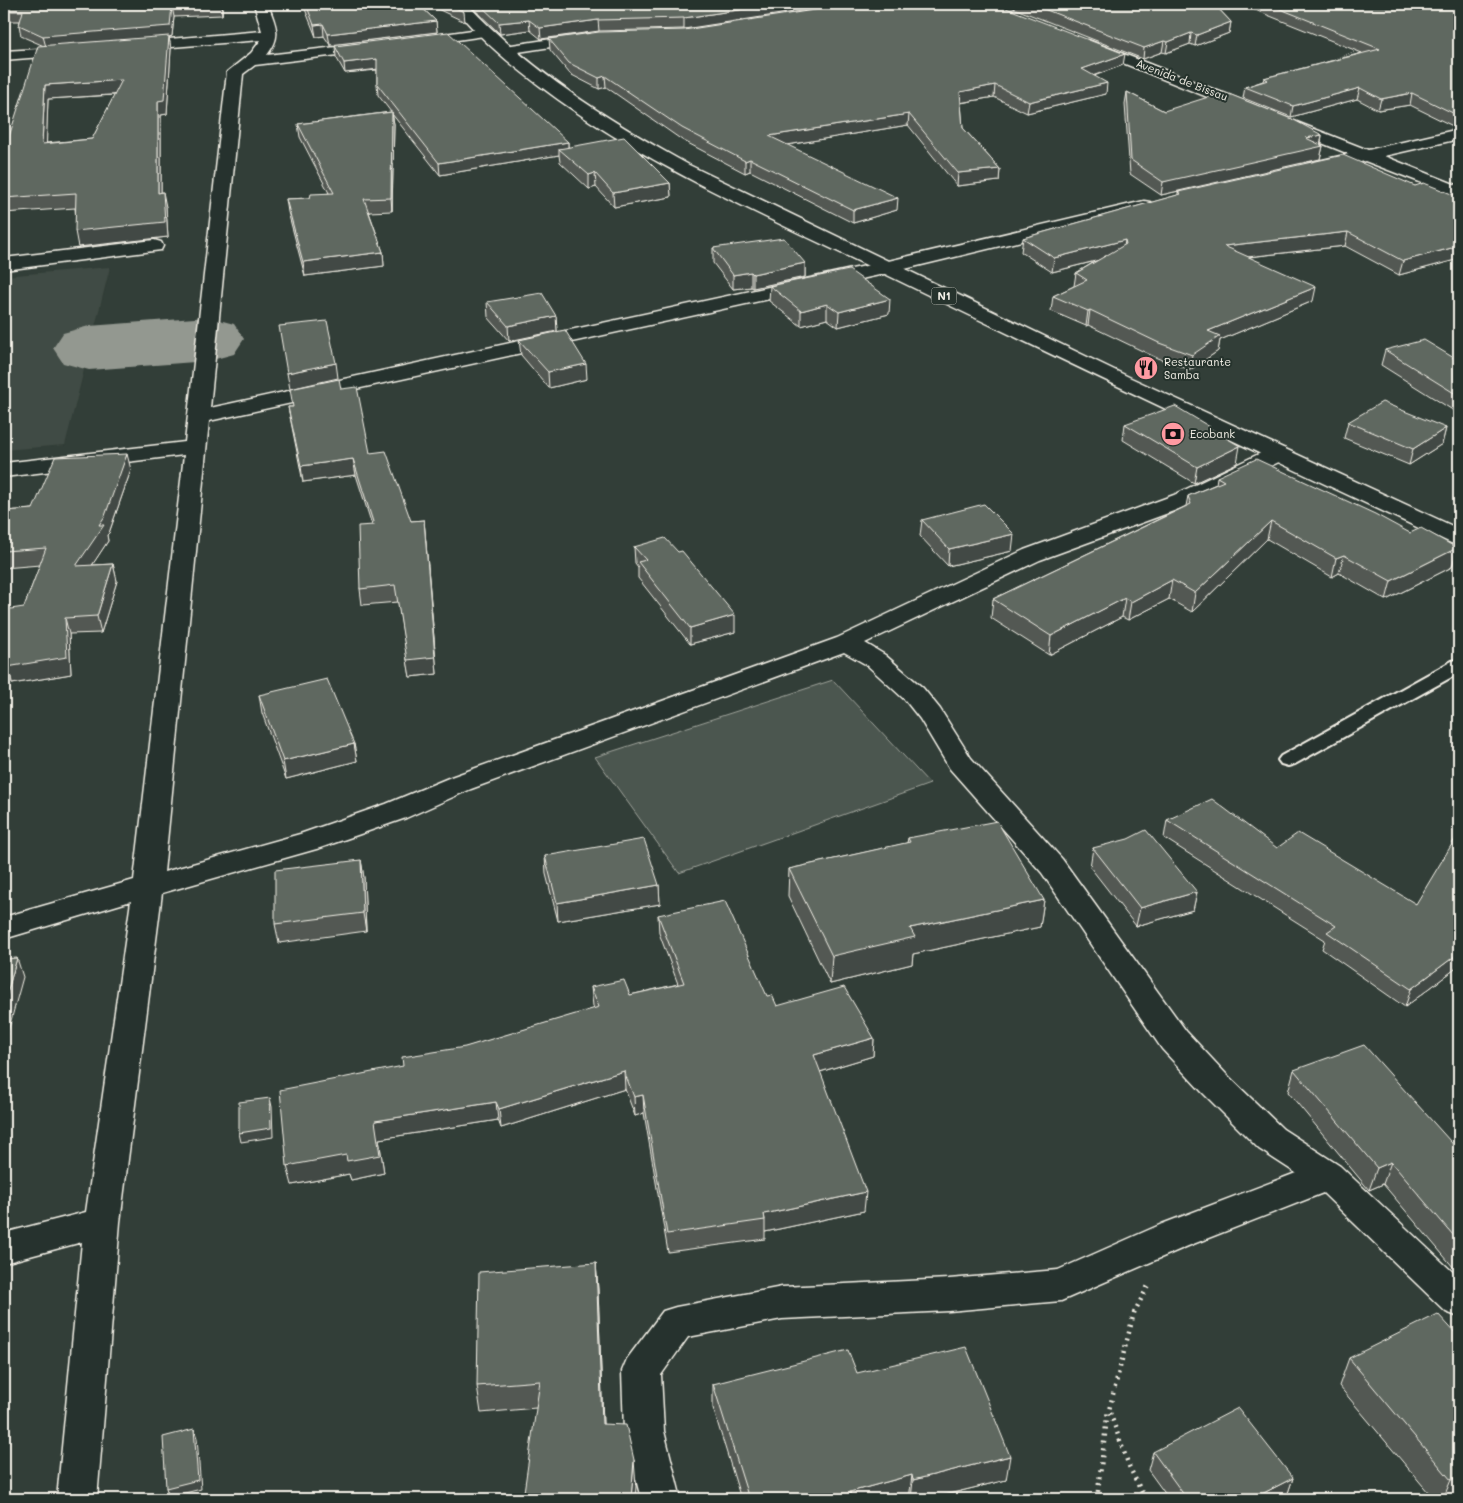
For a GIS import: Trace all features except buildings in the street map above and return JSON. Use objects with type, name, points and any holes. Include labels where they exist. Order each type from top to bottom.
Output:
[{"type":"street","points":[[77,1499],[102,1222],[148,886],[235,72],[251,61],[264,48],[270,35],[261,4]]},
{"type":"street","name":"N1","points":[[460,4],[505,50],[562,96],[631,140],[744,200],[826,238],[884,268],[1459,538]]},
{"type":"street","points":[[405,43],[486,32]]},
{"type":"street","points":[[120,47],[270,35]]},
{"type":"street","points":[[505,50],[599,37]]},
{"type":"street","name":"Avenida de Bissau","points":[[1078,40],[1459,192]]},
{"type":"street","points":[[251,61],[385,46]]},
{"type":"street","points":[[4,56],[91,50]]},
{"type":"street","points":[[1299,171],[1459,134]]},
{"type":"street","points":[[199,417],[884,268],[1000,238],[1164,202]]},
{"type":"street","points":[[4,264],[154,246]]},
{"type":"street","points":[[4,470],[196,447]]},
{"type":"street","points":[[4,928],[310,841],[396,810],[478,777],[846,643],[1032,555],[1182,500],[1277,454]]},
{"type":"street","points":[[846,643],[876,660],[914,694],[931,715],[960,763],[1052,866],[1174,1040],[1214,1083],[1271,1138],[1328,1176],[1459,1301]]},
{"type":"street","points":[[661,1499],[644,1431],[641,1370],[676,1323],[782,1303],[949,1295],[1061,1285],[1175,1235],[1328,1176]]},
{"type":"street","points":[[4,1248],[102,1222]]},
{"type":"lane","points":[[1288,760],[1459,665]]},
{"type":"path","points":[[1319,67],[1340,56],[1365,49]]},
{"type":"path","points":[[1097,1499],[1109,1410],[1134,1313],[1175,1235]]},
{"type":"path","points":[[1109,1410],[1129,1466],[1145,1499]]},
{"type":"shaded area","points":[[110,267],[65,445],[4,450],[4,276]]},
{"type":"shaded area","points":[[833,680],[930,784],[679,873],[595,757]]},
{"type":"taxiway","points":[[89,348],[208,339]]},
{"type":"place","name":"Restaurante Samba","points":[[1146,368]]},
{"type":"place","name":"Ecobank","points":[[1173,434]]}]
